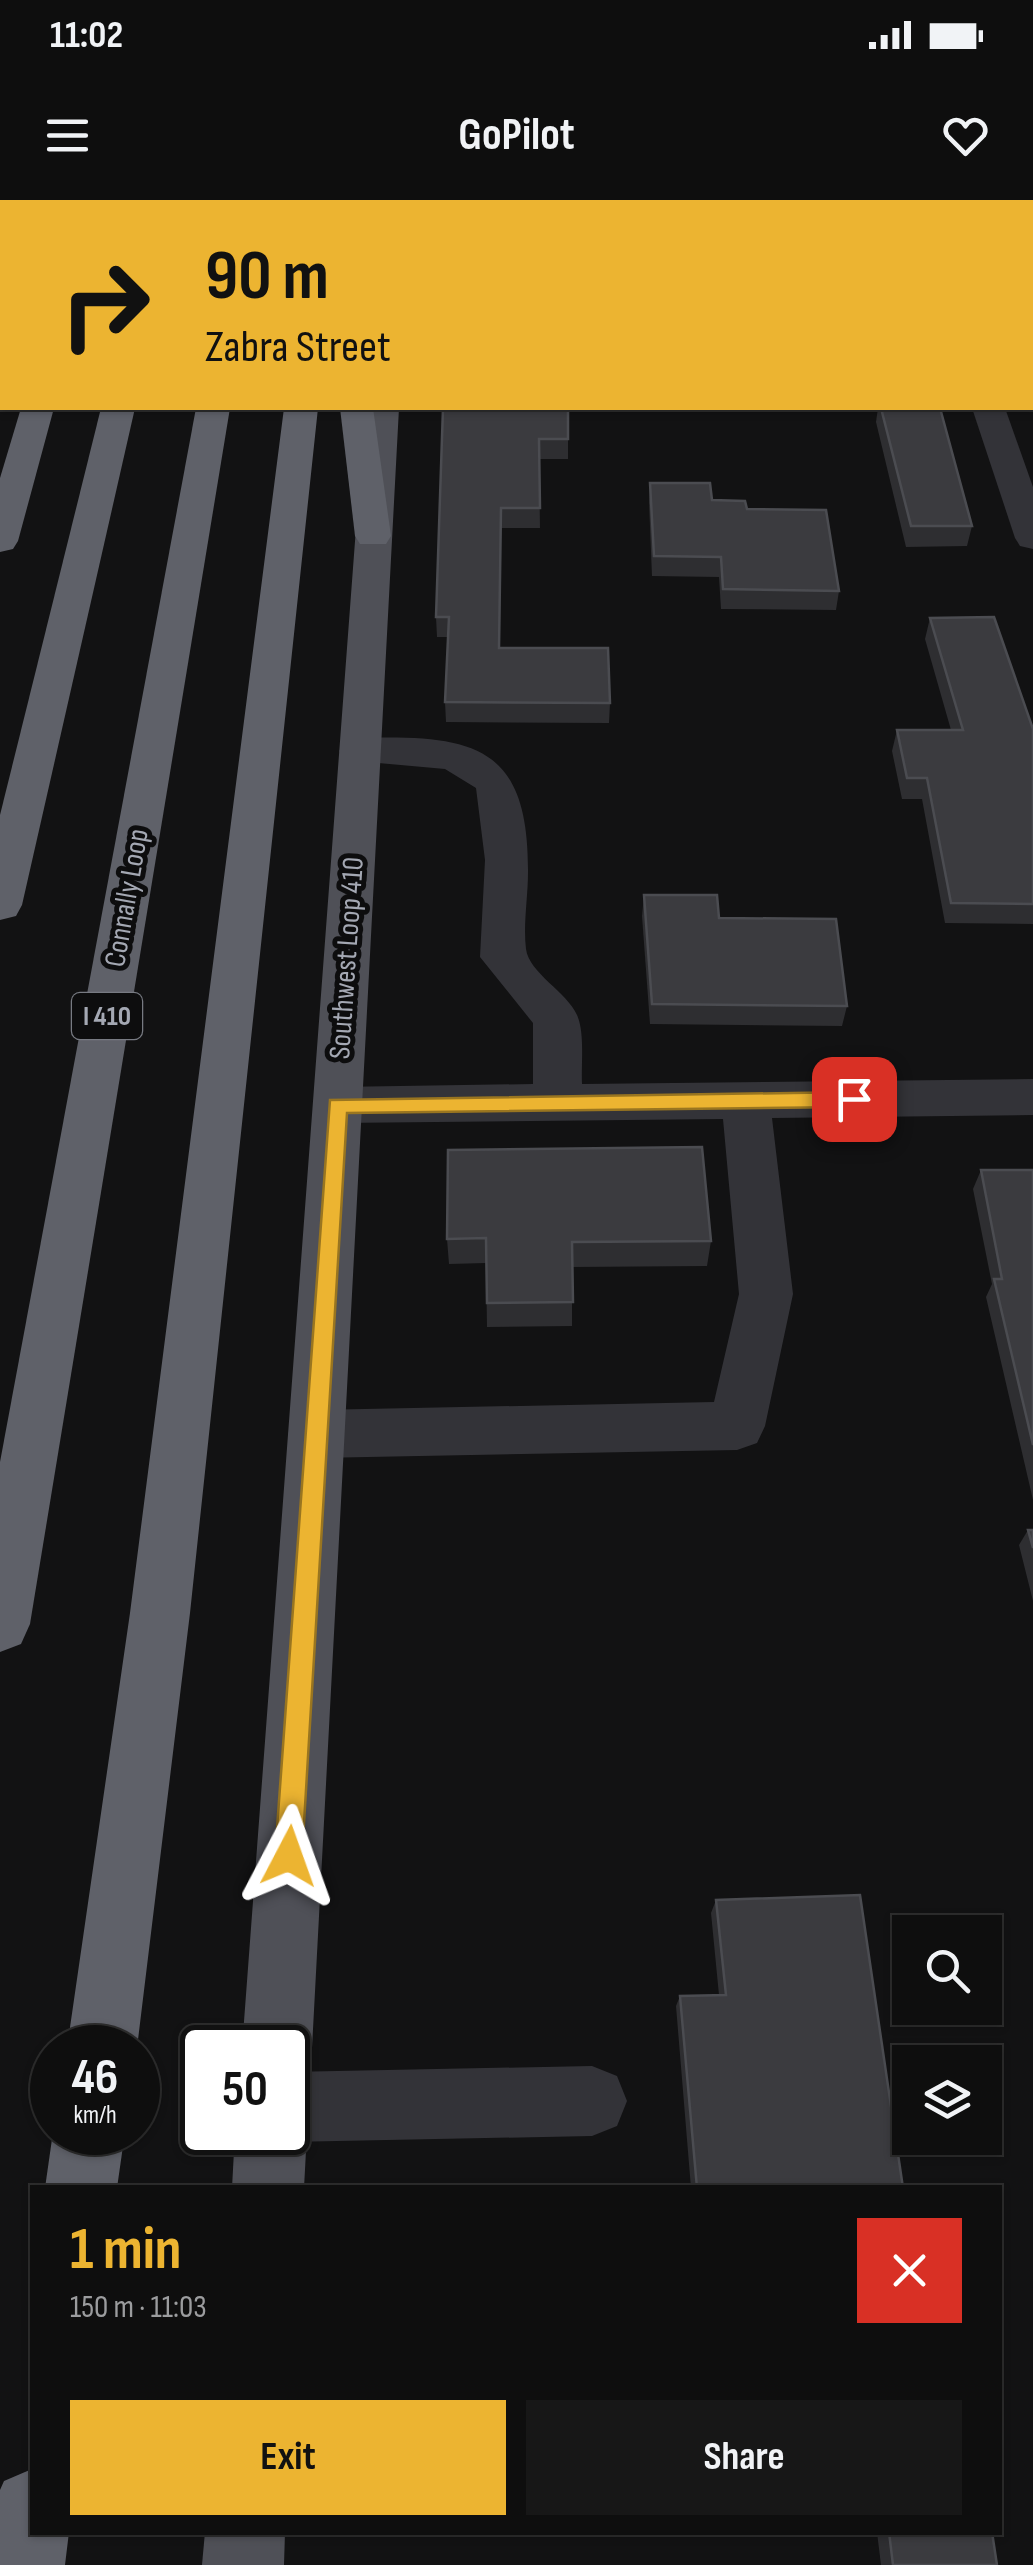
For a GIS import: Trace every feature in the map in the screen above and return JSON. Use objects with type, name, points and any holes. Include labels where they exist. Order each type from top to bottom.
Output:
[{"type":"highway","points":[[0,541],[36,410]]},
{"type":"highway","points":[[0,905],[118,410]]},
{"type":"highway","name":"Connally Loop","points":[[0,1624],[213,410]]},
{"type":"highway","points":[[105,2025],[162,1593],[301,410]]},
{"type":"highway","points":[[356,410],[373,536]]},
{"type":"highway","points":[[80,2185],[85,2155]]},
{"type":"highway","points":[[24,2565],[30,2523]]},
{"type":"main road","name":"Southwest Loop 410","points":[[278,2025],[382,410]]},
{"type":"main road","points":[[268,2185],[270,2155]]},
{"type":"main road","points":[[243,2565],[245,2535]]},
{"type":"street","points":[[989,410],[1033,538]]},
{"type":"street","points":[[360,751],[432,752],[488,773],[504,802],[504,957],[556,1019],[558,1102]]},
{"type":"street","points":[[338,1105],[1033,1098]]},
{"type":"street","points":[[316,1434],[737,1426],[766,1294],[746,1100]]},
{"type":"street","points":[[310,2107],[592,2101]]},
{"type":"building","points":[[443,410],[568,410],[568,439],[539,439],[540,508],[501,508],[499,648],[608,648],[610,703],[445,702],[449,617],[436,617]]},
{"type":"building","points":[[882,410],[941,410],[972,526],[911,526]]},
{"type":"building","points":[[650,483],[710,483],[712,500],[745,501],[747,509],[826,510],[839,591],[723,589],[721,557],[654,556]]},
{"type":"building","points":[[994,617],[1033,729],[1033,904],[951,903],[927,778],[907,778],[897,730],[963,730],[930,618]]},
{"type":"building","points":[[644,895],[717,895],[719,918],[836,919],[847,1006],[652,1004]]},
{"type":"building","points":[[702,1147],[711,1241],[572,1242],[573,1302],[487,1303],[486,1238],[447,1239],[448,1150]]},
{"type":"building","points":[[981,1170],[1033,1170],[1033,1445],[994,1279],[1002,1279]]},
{"type":"building","points":[[860,1895],[892,2113],[892,2155],[898,2155],[903,2185],[697,2185],[680,1996],[726,1995],[716,1900]]},
{"type":"building","points":[[889,2535],[992,2535],[997,2565],[893,2565]]},
{"type":"route","points":[[289,1856],[338,1105],[854,1099]]}]
